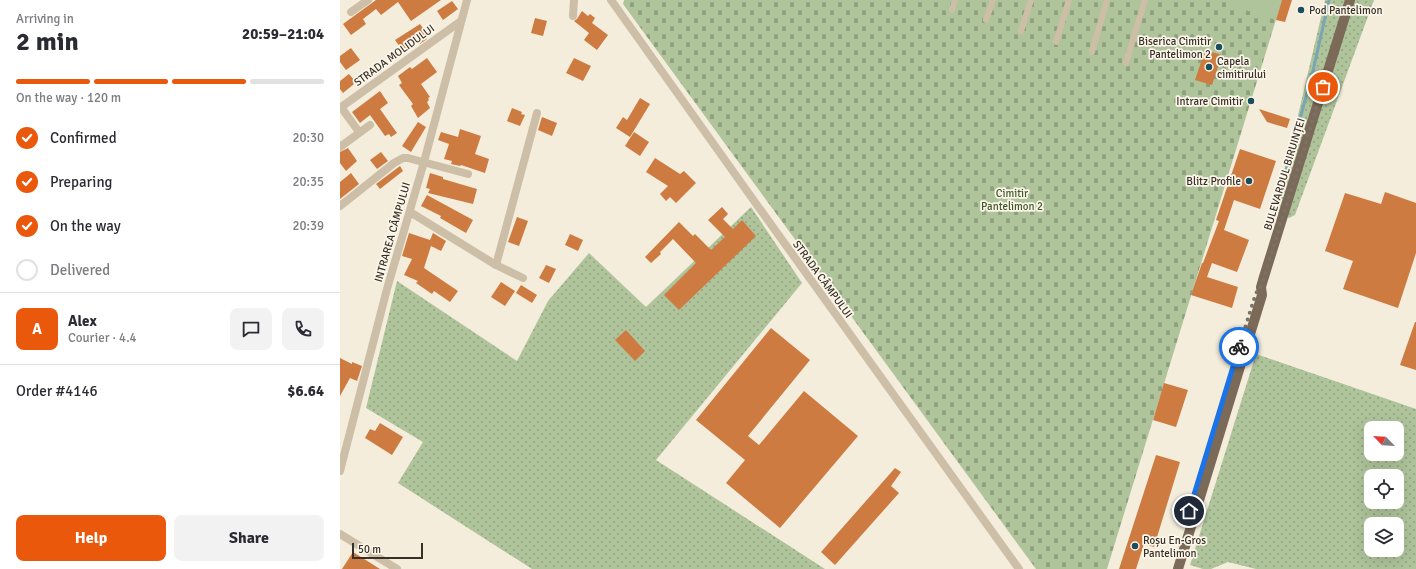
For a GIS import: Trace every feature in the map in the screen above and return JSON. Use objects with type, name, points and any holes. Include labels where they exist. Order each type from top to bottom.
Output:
[{"type":"main road","name":"BULEVARDUL BIRUINȚEI","points":[[1171,569],[1256,293],[1261,287],[1350,0]]},
{"type":"main road","name":"BULEVARDUL BIRUINȚEI","points":[[1178,569],[1262,295],[1261,287]]},
{"type":"street","points":[[350,12],[368,0]]},
{"type":"street","name":"INTRAREA CÂMPULUI","points":[[340,471],[387,289],[424,162],[467,0]]},
{"type":"street","points":[[573,16],[574,0]]},
{"type":"street","name":"STRADA CÂMPULUI","points":[[611,0],[1019,569]]},
{"type":"street","points":[[952,10],[955,0]]},
{"type":"street","points":[[986,20],[993,0]]},
{"type":"street","points":[[1021,31],[1031,0]]},
{"type":"street","points":[[1056,42],[1069,0]]},
{"type":"street","points":[[1092,52],[1107,0]]},
{"type":"street","points":[[1126,63],[1145,0]]},
{"type":"street","name":"STRADA MOLIDULUI","points":[[340,107],[461,21]]},
{"type":"street","points":[[340,107],[359,132]]},
{"type":"street","points":[[496,265],[537,113]]},
{"type":"street","points":[[340,147],[370,125]]},
{"type":"street","points":[[340,206],[399,160],[408,158],[468,174]]},
{"type":"street","points":[[410,212],[496,265],[523,278]]},
{"type":"street","points":[[340,534],[397,569]]},
{"type":"green space","name":"Cimitir Pantelimon 2","points":[[624,0],[1282,0],[1107,569],[1036,569],[623,4]]},
{"type":"green space","points":[[1229,0],[1282,0],[1276,20],[1228,4]]},
{"type":"green space","points":[[1325,0],[1374,0],[1295,215],[1289,218],[1274,211]]},
{"type":"green space","points":[[751,207],[802,283],[656,460],[825,569],[532,569],[398,483],[423,442],[366,408],[397,281],[517,361],[548,301],[589,253],[646,307]]},
{"type":"green space","points":[[1256,354],[1416,409],[1416,569],[1256,569],[1228,562],[1211,569],[1203,569],[1190,565]]},
{"type":"building","points":[[376,0],[441,0],[411,21],[398,2],[381,15],[376,9],[363,19],[366,24],[351,35],[343,24]]},
{"type":"building","points":[[1282,0],[1292,0],[1285,22],[1276,20]]},
{"type":"building","points":[[452,1],[458,9],[443,20],[437,11]]},
{"type":"building","points":[[582,11],[588,16],[590,14],[595,18],[592,23],[608,35],[597,50],[584,40],[589,33],[574,21]]},
{"type":"building","points":[[535,18],[547,21],[543,36],[531,33]]},
{"type":"building","points":[[420,24],[427,34],[425,36],[427,39],[420,44],[418,41],[416,42],[403,51],[395,40]]},
{"type":"building","points":[[351,48],[360,60],[346,70],[340,62],[340,56]]},
{"type":"building","name":"Capela cimitirului","points":[[1205,50],[1222,55],[1212,85],[1195,80]]},
{"type":"building","points":[[427,58],[437,72],[421,84],[430,97],[428,98],[429,100],[427,102],[430,108],[418,118],[411,106],[413,104],[399,85],[402,83],[398,76],[410,67],[412,69]]},
{"type":"building","points":[[574,58],[591,66],[583,81],[566,73]]},
{"type":"building","points":[[349,74],[355,81],[353,83],[354,84],[343,93],[340,89],[340,81]]},
{"type":"building","points":[[380,91],[388,103],[380,109],[397,133],[391,137],[389,134],[385,136],[370,115],[360,123],[352,112]]},
{"type":"building","points":[[640,98],[650,104],[630,137],[616,128],[623,117],[627,120]]},
{"type":"building","points":[[512,108],[522,112],[521,114],[525,115],[520,126],[507,121]]},
{"type":"building","points":[[1259,109],[1290,119],[1287,128],[1267,122]]},
{"type":"building","points":[[542,117],[557,123],[552,136],[538,130]]},
{"type":"building","points":[[418,122],[426,127],[411,152],[402,146]]},
{"type":"building","points":[[460,129],[481,136],[475,154],[489,159],[485,173],[461,165],[451,164],[452,161],[444,159],[449,144],[438,140],[441,132],[458,137]]},
{"type":"building","points":[[634,132],[649,142],[640,156],[625,146]]},
{"type":"building","points":[[348,148],[357,161],[346,171],[340,163],[340,152]]},
{"type":"building","points":[[1240,149],[1276,161],[1260,209],[1234,200],[1224,230],[1249,240],[1237,272],[1212,263],[1207,277],[1238,287],[1232,308],[1191,295],[1219,221],[1216,220]]},
{"type":"building","points":[[381,152],[388,161],[377,169],[370,160]]},
{"type":"building","points":[[655,158],[680,174],[684,171],[696,183],[676,203],[670,197],[666,201],[660,194],[668,186],[646,172]]},
{"type":"building","points":[[400,166],[403,171],[380,189],[376,184]]},
{"type":"building","points":[[351,173],[359,184],[340,199],[340,182]]},
{"type":"building","points":[[430,173],[443,177],[443,179],[477,189],[473,204],[428,193],[430,189],[426,188]]},
{"type":"building","points":[[1385,192],[1416,203],[1416,253],[1398,308],[1343,289],[1353,261],[1325,251],[1345,193],[1381,204]]},
{"type":"building","points":[[427,195],[473,220],[466,233],[440,218],[441,216],[421,206]]},
{"type":"building","points":[[722,207],[728,214],[723,219],[733,229],[742,220],[756,236],[679,310],[664,295],[696,263],[673,239],[660,252],[661,254],[651,263],[645,257],[679,222],[693,236],[695,234],[711,250],[725,237],[708,220]]},
{"type":"building","points":[[517,217],[528,221],[519,246],[508,242]]},
{"type":"building","points":[[409,233],[430,240],[433,233],[446,241],[441,251],[431,246],[424,268],[458,291],[450,302],[434,291],[432,294],[416,283],[418,281],[404,275],[412,259],[402,256]]},
{"type":"building","points":[[570,234],[583,240],[578,251],[565,245]]},
{"type":"building","points":[[546,265],[556,269],[549,283],[539,278]]},
{"type":"building","points":[[501,282],[515,291],[505,306],[491,297]]},
{"type":"building","points":[[521,285],[537,295],[532,303],[516,293]]},
{"type":"building","points":[[1416,322],[1416,370],[1400,365]]},
{"type":"building","points":[[771,328],[810,360],[748,436],[759,445],[804,391],[858,436],[780,528],[726,483],[745,460],[696,420]]},
{"type":"building","points":[[626,330],[645,351],[635,361],[615,340]]},
{"type":"building","points":[[340,358],[352,364],[352,362],[362,366],[357,381],[350,378],[340,396]]},
{"type":"building","points":[[1164,383],[1188,390],[1176,427],[1153,420]]},
{"type":"building","points":[[380,423],[403,437],[392,455],[365,438],[370,429],[375,431]]},
{"type":"building","points":[[1156,455],[1180,462],[1154,547],[1144,544],[1136,569],[1119,569]]},
{"type":"building","points":[[895,468],[901,472],[891,486],[899,493],[835,565],[821,552]]},
{"type":"building","points":[[353,552],[380,569],[342,569]]},
{"type":"waterway","points":[[1275,211],[1313,71],[1329,0]]},
{"type":"way so far","points":[[1239,347],[1256,293],[1261,287],[1323,87]]},
{"type":"place","name":"Pod Pantelimon","points":[[1301,10]]},
{"type":"place","name":"Biserica Cimitir Pantelimon 2","points":[[1219,47]]},
{"type":"place","name":"Capela cimitirului","points":[[1209,67]]},
{"type":"place","name":"Intrare Cimitir","points":[[1251,101]]},
{"type":"place","name":"Blitz Profile","points":[[1249,181]]},
{"type":"place","name":"Roșu En-Gros Pantelimon","points":[[1135,546]]},
{"type":"route","points":[[1189,511],[1239,347]]}]
